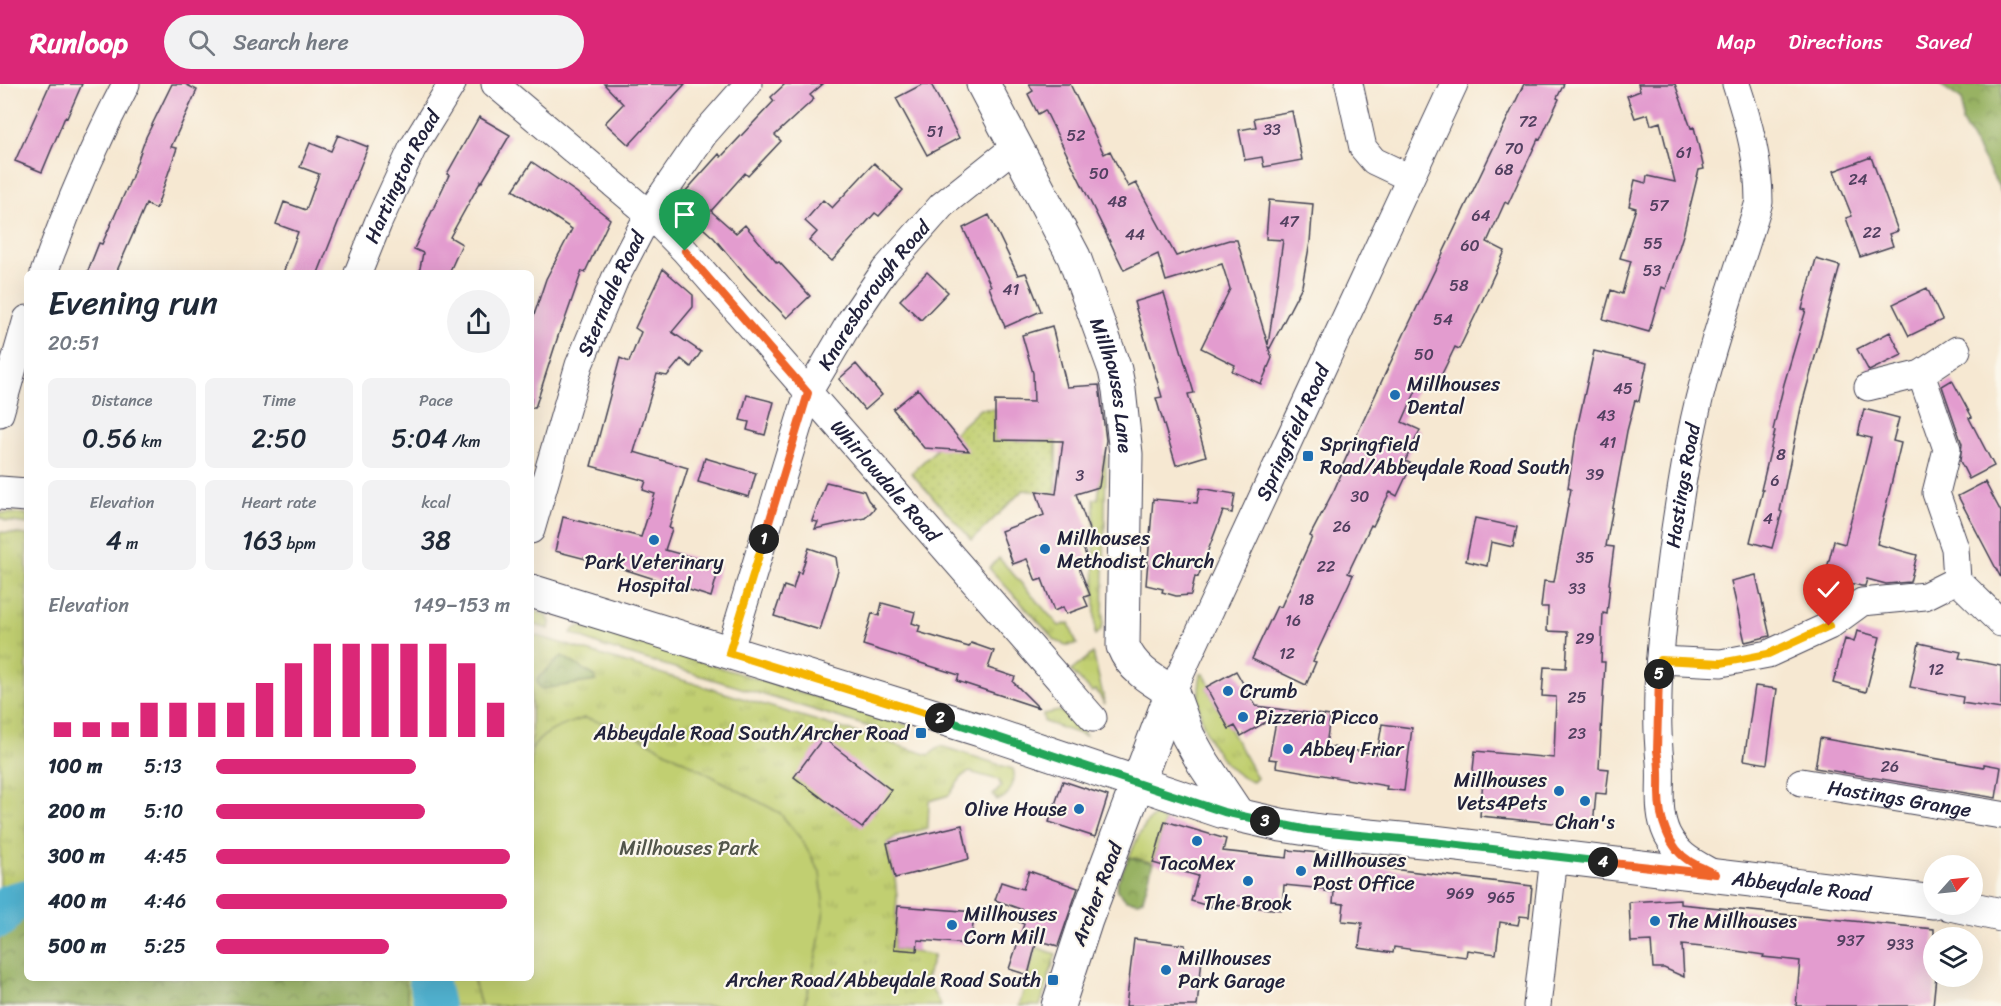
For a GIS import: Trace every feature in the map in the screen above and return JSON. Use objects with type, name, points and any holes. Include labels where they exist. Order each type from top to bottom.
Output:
[{"type":"main road","name":"Millhouses Lane","points":[[983,84],[1074,257],[1115,370],[1126,468],[1123,646],[1130,661],[1172,692]]},
{"type":"main road","points":[[0,493],[24,495]]},
{"type":"main road","name":"Abbeydale Road","points":[[534,592],[980,730],[1224,812],[1308,830],[1716,874],[1923,901]]},
{"type":"main road","name":"Springfield Road","points":[[1138,783],[1172,692]]},
{"type":"main road","points":[[1172,692],[1188,736],[1238,815]]},
{"type":"main road","name":"Archer Road","points":[[1058,1006],[1086,920],[1138,783]]},
{"type":"main road","points":[[1983,911],[2001,915]]},
{"type":"street","points":[[45,270],[67,211],[126,84]]},
{"type":"street","name":"Hartington Road","points":[[359,270],[412,149],[452,84]]},
{"type":"street","name":"Whirlowdale Road","points":[[495,84],[649,214],[685,251],[808,393],[1054,692],[1093,718]]},
{"type":"street","name":"Sterndale Road","points":[[534,520],[579,365],[615,279],[649,214],[704,135],[748,84]]},
{"type":"street","points":[[1349,84],[1363,148],[1374,161],[1410,178]]},
{"type":"street","name":"Springfield Road","points":[[1172,692],[1454,84]]},
{"type":"street","name":"Hastings Road","points":[[1716,874],[1690,862],[1682,855],[1667,833],[1660,810],[1660,762],[1657,751],[1664,613],[1679,503],[1703,381],[1759,202],[1759,176],[1750,128],[1736,84]]},
{"type":"street","name":"Knaresborough Road","points":[[729,653],[808,393],[851,320],[885,270],[942,205],[1016,146]]},
{"type":"street","points":[[0,413],[17,325]]},
{"type":"street","points":[[1868,387],[1922,374],[1958,350]]},
{"type":"street","points":[[1922,374],[1947,449],[1936,493],[1955,548],[1957,580],[2001,623]]},
{"type":"street","points":[[1660,660],[1721,663],[1768,654],[1829,626],[1862,602],[1925,596],[1957,580]]},
{"type":"street","name":"Hastings Grange","points":[[1801,782],[2001,815]]},
{"type":"street","points":[[1537,1006],[1554,857]]},
{"type":"green space","points":[[1939,84],[2001,84],[2001,191],[1962,122],[1962,100]]},
{"type":"green space","points":[[980,409],[995,409],[995,440],[1056,441],[1056,494],[1023,490],[972,540],[911,473]]},
{"type":"green space","points":[[1103,456],[1106,456],[1103,624],[1095,635],[1094,499],[1098,499]]},
{"type":"green space","points":[[0,513],[24,514],[24,524],[6,521],[0,517]]},
{"type":"green space","name":"Millhouses Park","points":[[0,532],[24,535],[24,981],[534,981],[534,635],[929,755],[941,746],[1013,769],[1014,773],[1008,793],[997,800],[993,795],[1001,787],[999,780],[970,772],[963,775],[949,795],[929,801],[928,828],[897,836],[887,843],[897,896],[894,949],[934,955],[926,979],[941,1006],[0,1006]]},
{"type":"green space","points":[[999,558],[1059,626],[1069,623],[1077,644],[1066,645],[1056,641],[989,568]]},
{"type":"green space","points":[[534,610],[547,616],[550,622],[549,629],[534,625]]},
{"type":"green space","points":[[580,626],[910,726],[907,738],[602,646],[571,633]]},
{"type":"green space","points":[[1093,653],[1105,704],[1096,690],[1092,692],[1071,671]]},
{"type":"green space","points":[[562,656],[595,676],[596,681],[541,689],[537,682],[538,678]]},
{"type":"green space","points":[[1201,674],[1204,674],[1210,685],[1207,688],[1257,778],[1253,782],[1234,771],[1212,744],[1200,712]]},
{"type":"green space","points":[[1059,711],[1072,717],[1086,736],[1044,722],[1043,714]]},
{"type":"green space","points":[[584,718],[621,727],[780,813],[801,839],[820,872],[824,910],[804,1006],[481,1006],[474,981],[534,981],[534,747],[540,739],[561,726]]},
{"type":"green space","points":[[1161,814],[1159,819],[1165,821],[1153,863],[1129,857],[1145,825]]},
{"type":"green space","points":[[1129,857],[1153,863],[1143,899],[1138,902],[1126,900],[1117,890],[1117,883]]},
{"type":"green space","points":[[24,914],[24,981],[405,981],[409,1006],[0,1006],[0,915]]},
{"type":"green space","points":[[1036,947],[1056,954],[1040,1006],[1019,1006]]},
{"type":"building","points":[[50,84],[82,84],[67,118],[65,117],[42,172],[15,161]]},
{"type":"building","points":[[172,84],[185,84],[197,90],[171,147],[177,148],[156,209],[146,204],[117,270],[88,270],[131,179],[146,137]]},
{"type":"building","points":[[604,84],[685,84],[629,145],[605,123],[623,104]]},
{"type":"building","points":[[785,84],[823,84],[810,95],[814,99],[775,135],[781,141],[748,176],[745,173],[711,211],[736,233],[745,225],[777,263],[779,262],[810,296],[787,318],[747,277],[714,238],[675,203],[719,154],[721,157],[774,101],[771,97]]},
{"type":"building","points":[[923,84],[931,84],[959,138],[927,155],[896,98]]},
{"type":"building","points":[[1029,84],[1070,84],[1104,154],[1110,151],[1128,187],[1136,183],[1176,256],[1229,240],[1237,240],[1268,345],[1283,240],[1266,239],[1269,200],[1313,204],[1310,242],[1302,286],[1270,348],[1268,347],[1272,358],[1261,384],[1232,371],[1235,365],[1201,348],[1230,289],[1222,264],[1166,281],[1158,254],[1124,270],[1045,110],[1038,114],[1028,94],[1033,91]]},
{"type":"building","points":[[1524,84],[1564,84],[1540,140],[1538,139],[1508,204],[1505,202],[1487,242],[1505,251],[1476,314],[1459,349],[1455,347],[1438,382],[1423,375],[1402,422],[1420,430],[1405,461],[1412,464],[1397,496],[1390,492],[1373,526],[1371,525],[1348,573],[1353,575],[1313,661],[1316,662],[1306,685],[1252,659],[1277,606],[1281,607],[1312,537],[1310,536],[1334,490],[1343,470],[1341,469],[1385,374]]},
{"type":"building","points":[[1638,84],[1675,84],[1691,128],[1694,127],[1704,169],[1699,170],[1683,235],[1666,289],[1662,287],[1649,332],[1603,319],[1611,290],[1622,294],[1631,261],[1620,258],[1636,208],[1629,206],[1635,180],[1646,183],[1647,176],[1675,182],[1660,122],[1651,125],[1648,114],[1635,118],[1627,96],[1640,91]]},
{"type":"building","points":[[1292,111],[1302,160],[1264,167],[1262,157],[1245,160],[1239,130],[1256,127],[1254,118]]},
{"type":"building","points":[[479,117],[510,135],[450,237],[462,244],[450,270],[420,270],[423,253],[414,249],[449,175],[447,174]]},
{"type":"building","points":[[338,135],[368,147],[319,270],[284,270],[298,232],[276,224],[284,202],[306,210],[319,174],[300,167],[310,143],[331,151]]},
{"type":"building","points":[[1871,157],[1898,231],[1889,234],[1893,246],[1860,257],[1846,218],[1852,216],[1834,171]]},
{"type":"building","points":[[532,162],[610,219],[585,272],[582,271],[535,408],[534,315],[546,279],[572,229],[513,190]]},
{"type":"building","points":[[874,163],[903,190],[879,216],[875,213],[832,261],[809,241],[817,232],[805,221],[823,200],[832,208]]},
{"type":"building","points":[[989,215],[1018,275],[1026,273],[1041,311],[1005,327],[989,287],[991,286],[963,228]]},
{"type":"building","points":[[1816,259],[1840,266],[1801,408],[1780,511],[1782,512],[1772,548],[1750,542],[1763,490],[1761,490],[1775,431],[1773,430],[1806,310],[1802,309]]},
{"type":"building","points":[[663,269],[693,295],[693,307],[672,332],[701,352],[691,367],[681,359],[667,376],[657,374],[634,452],[688,468],[669,528],[672,529],[665,550],[720,565],[711,597],[617,567],[555,551],[563,517],[641,537],[655,494],[643,490],[646,481],[591,466],[620,358],[629,362],[641,332],[635,328]]},
{"type":"building","points":[[927,272],[948,292],[921,320],[900,300]]},
{"type":"building","points":[[1927,288],[1942,320],[1909,336],[1893,304]]},
{"type":"building","points":[[1164,293],[1194,393],[1188,394],[1206,456],[1176,465],[1156,398],[1162,397],[1134,302]]},
{"type":"building","points":[[1052,326],[1067,387],[1099,385],[1106,440],[1099,487],[1076,494],[1091,535],[1080,539],[1088,561],[1078,565],[1090,595],[1084,597],[1088,606],[1066,614],[1063,607],[1054,611],[1042,579],[1036,581],[1027,559],[1013,564],[1001,531],[1044,515],[1036,491],[1056,494],[1063,441],[995,440],[995,401],[1034,402],[1033,373],[1022,335]]},
{"type":"building","points":[[1890,332],[1902,355],[1869,371],[1857,349]]},
{"type":"building","points":[[1594,351],[1647,363],[1639,401],[1635,400],[1627,431],[1606,546],[1614,547],[1607,614],[1603,613],[1601,662],[1605,662],[1599,768],[1609,769],[1606,794],[1596,793],[1593,827],[1480,816],[1483,780],[1472,779],[1475,751],[1554,758],[1556,697],[1542,696],[1544,667],[1566,668],[1568,632],[1547,631],[1548,607],[1541,607],[1544,581],[1554,582],[1571,489],[1568,488],[1576,433]]},
{"type":"building","points":[[856,364],[882,395],[865,410],[839,379]]},
{"type":"building","points":[[1952,380],[1994,466],[1969,479],[1960,461],[1962,444],[1942,386]]},
{"type":"building","points":[[918,389],[969,451],[924,448],[893,409]]},
{"type":"building","points":[[747,395],[774,402],[765,435],[747,430],[749,422],[740,420]]},
{"type":"building","points":[[1864,409],[1899,418],[1893,441],[1901,443],[1877,544],[1917,555],[1910,582],[1886,584],[1867,579],[1865,586],[1861,586],[1825,576],[1834,541],[1845,544],[1871,438],[1858,435]]},
{"type":"building","points":[[705,458],[756,473],[749,497],[698,482]]},
{"type":"building","points":[[826,482],[864,491],[875,508],[865,518],[815,529],[818,522],[812,521]]},
{"type":"building","points":[[1985,482],[2001,512],[2001,578],[1958,496]]},
{"type":"building","points":[[1200,488],[1235,494],[1232,513],[1223,511],[1198,577],[1195,576],[1191,595],[1176,596],[1162,592],[1163,589],[1146,585],[1153,499],[1197,503]]},
{"type":"building","points":[[1475,518],[1517,527],[1513,547],[1491,542],[1487,566],[1466,561]]},
{"type":"building","points":[[809,548],[836,557],[838,571],[820,630],[774,616],[784,586],[793,589]]},
{"type":"building","points":[[1756,575],[1770,636],[1745,642],[1731,581]]},
{"type":"building","points":[[882,603],[915,612],[912,623],[920,626],[918,632],[969,647],[971,643],[994,651],[988,668],[1015,677],[1013,682],[1039,708],[957,681],[959,675],[863,645],[872,613],[879,616]]},
{"type":"building","points":[[1857,631],[1880,637],[1866,692],[1833,683],[1845,639],[1854,642]]},
{"type":"building","points":[[1919,643],[1961,652],[1959,658],[2001,666],[2001,709],[1962,703],[1963,697],[1910,687]]},
{"type":"building","points":[[1236,671],[1256,706],[1330,716],[1326,746],[1377,754],[1382,724],[1412,728],[1404,791],[1276,767],[1277,760],[1269,759],[1277,716],[1241,736],[1235,726],[1229,729],[1206,687]]},
{"type":"building","points":[[1755,686],[1777,689],[1767,764],[1744,760]]},
{"type":"building","points":[[823,738],[891,790],[862,828],[794,777]]},
{"type":"building","points":[[1820,738],[1984,767],[1984,764],[2001,767],[1996,798],[1815,768]]},
{"type":"building","name":"Olive House","points":[[1063,781],[1108,796],[1095,837],[1049,822]]},
{"type":"building","points":[[1165,821],[1226,839],[1223,851],[1287,858],[1288,850],[1319,853],[1318,860],[1532,886],[1529,917],[1520,916],[1518,925],[1500,922],[1496,954],[1467,950],[1466,957],[1394,947],[1393,953],[1359,948],[1362,923],[1342,921],[1344,904],[1333,903],[1334,892],[1325,891],[1325,889],[1284,885],[1282,910],[1213,903],[1212,907],[1191,901],[1198,876],[1153,863]]},
{"type":"building","points":[[962,825],[969,859],[895,878],[887,843]]},
{"type":"building","points":[[1029,871],[1078,888],[1058,946],[1037,940],[1028,975],[1009,969],[1024,924],[1019,922],[1023,910],[995,900],[1001,882],[1023,889]]},
{"type":"building","points":[[1680,899],[1680,904],[1923,928],[1923,987],[1935,987],[1933,1006],[1796,1006],[1800,961],[1723,949],[1682,945],[1684,977],[1664,968],[1653,968],[1651,941],[1631,942],[1629,902]]},
{"type":"building","points":[[898,906],[975,912],[970,944],[918,940],[917,951],[894,949]]},
{"type":"building","name":"Millhouses Park Garage","points":[[1134,939],[1185,945],[1184,957],[1202,959],[1197,1006],[1126,1006]]},
{"type":"waterway","points":[[0,918],[11,903],[24,900]]},
{"type":"waterway","points":[[429,981],[434,1006]]},
{"type":"place","name":"Millhouses Dental","points":[[1395,395]]},
{"type":"place","name":"Springfield Road/Abbeydale Road South","points":[[1308,456]]},
{"type":"place","name":"Park Veterinary Hospital","points":[[654,540]]},
{"type":"place","name":"Millhouses Methodist Church","points":[[1045,549]]},
{"type":"place","name":"Crumb","points":[[1228,691]]},
{"type":"place","name":"Pizzeria Picco","points":[[1243,717]]},
{"type":"place","name":"Abbeydale Road South/Archer Road","points":[[921,733]]},
{"type":"place","name":"Abbey Friar","points":[[1288,749]]},
{"type":"place","name":"Millhouses Vets4Pets","points":[[1559,791]]},
{"type":"place","name":"Chan's","points":[[1585,801]]},
{"type":"place","name":"Olive House","points":[[1079,809]]},
{"type":"place","name":"TacoMex","points":[[1197,841]]},
{"type":"place","name":"Millhouses Post Office","points":[[1301,871]]},
{"type":"place","name":"The Brook","points":[[1248,881]]},
{"type":"place","name":"The Millhouses","points":[[1655,921]]},
{"type":"place","name":"Millhouses Corn Mill","points":[[952,925]]},
{"type":"place","name":"Millhouses Park Garage","points":[[1166,970]]},
{"type":"place","name":"Archer Road/Abbeydale Road South","points":[[1053,980]]},
{"type":"route","points":[[685,251],[808,393],[729,653],[980,730],[1224,812],[1308,830],[1716,874],[1690,862],[1682,855],[1667,833],[1662,820],[1659,794],[1660,762],[1657,751],[1660,660],[1721,663],[1768,654],[1829,626]]}]
